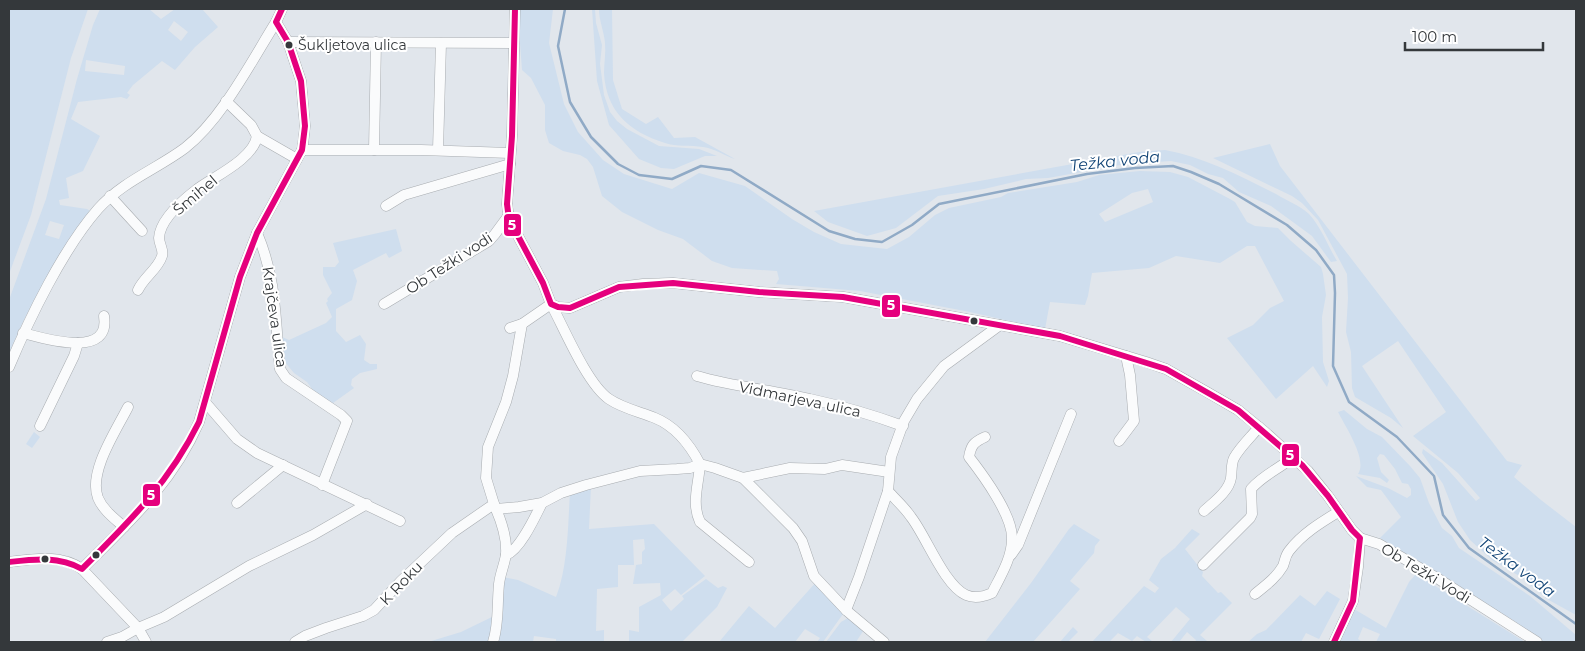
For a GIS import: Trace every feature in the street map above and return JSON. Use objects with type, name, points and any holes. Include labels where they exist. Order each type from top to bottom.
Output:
[{"type":"street","points":[[9,367],[23,333],[72,245],[97,210],[110,196],[186,147],[201,133],[226,101],[276,22],[282,9]]},
{"type":"street","points":[[515,9],[508,215],[582,364],[599,390],[608,399],[658,419],[673,428],[700,464],[743,478],[793,528],[802,541],[814,576],[824,589],[884,642]]},
{"type":"street","points":[[82,569],[156,493],[176,466],[189,444],[205,402],[240,277],[257,233],[300,154],[305,126],[301,81],[288,42],[276,22]]},
{"type":"street","points":[[288,42],[514,43]]},
{"type":"street","points":[[374,150],[376,42]]},
{"type":"street","points":[[438,150],[441,43]]},
{"type":"street","points":[[226,101],[251,124],[257,136],[300,154],[374,150],[510,153]]},
{"type":"street","name":"Šmihel","points":[[138,290],[162,257],[163,252],[159,238],[166,220],[176,207],[196,190],[243,158],[256,142],[257,136]]},
{"type":"street","points":[[386,206],[404,195],[510,164]]},
{"type":"street","points":[[110,196],[142,232]]},
{"type":"street","name":"Ob Težki vodi","points":[[384,304],[489,241],[508,215]]},
{"type":"street","name":"Krajčeva ulica","points":[[257,233],[272,278],[276,302],[280,369],[286,378],[341,414],[347,421],[322,485]]},
{"type":"street","name":"Ob Težki Vodi","points":[[551,304],[570,308],[619,287],[673,283],[759,292],[843,297],[1060,336],[1166,369],[1238,410],[1259,427],[1308,471],[1360,538],[1379,544],[1429,573],[1537,642]]},
{"type":"street","points":[[510,328],[522,324],[551,304]]},
{"type":"street","points":[[23,333],[46,339],[78,343],[90,342],[100,337],[103,330],[104,316]]},
{"type":"street","points":[[493,642],[497,620],[501,569],[506,556],[504,528],[486,478],[488,447],[506,402],[513,376],[522,324]]},
{"type":"street","points":[[846,610],[888,491],[891,457],[903,426],[917,399],[944,366],[1000,325]]},
{"type":"street","points":[[40,426],[74,356],[78,343]]},
{"type":"street","points":[[1119,441],[1134,421],[1130,374],[1126,356]]},
{"type":"street","name":"Vidmarjeva ulica","points":[[697,376],[745,388],[809,398],[876,416],[903,426]]},
{"type":"street","points":[[205,402],[237,439],[257,453],[400,521]]},
{"type":"street","points":[[124,527],[108,514],[99,500],[95,488],[96,475],[128,407]]},
{"type":"street","points":[[888,491],[912,517],[945,573],[964,594],[972,597],[983,597],[992,593],[1008,560],[1018,545],[1071,414]]},
{"type":"street","points":[[1204,511],[1220,496],[1227,486],[1231,478],[1233,460],[1259,427]]},
{"type":"street","points":[[985,437],[974,442],[971,446],[969,457],[998,499],[1009,522],[1013,538],[1008,560]]},
{"type":"street","points":[[1203,565],[1250,518],[1252,514],[1251,489],[1260,478],[1280,468],[1293,457]]},
{"type":"street","points":[[495,506],[519,508],[542,503],[561,493],[586,484],[640,471],[690,468],[700,464]]},
{"type":"street","points":[[700,464],[695,504],[700,522],[749,562]]},
{"type":"street","points":[[743,478],[790,468],[825,469],[842,465],[889,472]]},
{"type":"street","points":[[237,503],[282,466]]},
{"type":"street","points":[[506,556],[511,554],[517,546],[542,503]]},
{"type":"street","points":[[107,642],[164,617],[249,566],[367,504]]},
{"type":"street","name":"K Roku","points":[[296,642],[312,633],[363,616],[374,610],[401,581],[452,533],[495,506]]},
{"type":"street","points":[[1255,594],[1276,578],[1287,554],[1297,542],[1313,528],[1338,512]]},
{"type":"street","points":[[1334,642],[1353,601],[1360,538]]},
{"type":"street","points":[[9,562],[49,558],[64,561],[82,569],[138,628],[146,642]]},
{"type":"shaded area","points":[[9,9],[88,9],[71,58],[31,215],[9,274]]},
{"type":"shaded area","points":[[100,9],[149,9],[161,19],[175,9],[202,9],[218,27],[195,47],[175,70],[162,61],[133,85],[127,93],[130,95],[127,99],[121,97],[78,102],[71,119],[100,136],[83,171],[66,178],[69,198],[59,200],[60,205],[90,211],[35,298],[9,354],[9,300],[46,199],[93,25]],"holes":[[[174,21],[188,32],[181,41],[168,30]],[[86,60],[125,66],[124,75],[85,71]],[[50,221],[64,225],[59,239],[45,235]]]},
{"type":"shaded area","points":[[519,9],[553,9],[549,43],[564,104],[578,132],[603,160],[624,174],[672,189],[699,173],[745,186],[792,219],[814,232],[841,244],[887,249],[909,237],[935,215],[949,208],[1001,197],[1008,193],[1077,182],[1099,175],[1140,171],[1170,172],[1188,177],[1235,202],[1247,222],[1255,226],[1278,228],[1321,267],[1326,295],[1322,317],[1323,362],[1329,381],[1327,387],[1313,366],[1276,399],[1227,338],[1253,325],[1270,308],[1284,301],[1255,246],[1247,246],[1220,263],[1176,256],[1149,268],[1092,273],[1085,305],[1050,302],[1045,329],[970,312],[860,291],[776,284],[779,279],[777,271],[732,268],[712,261],[683,239],[658,230],[622,212],[602,196],[593,167],[587,159],[580,155],[563,151],[549,143],[545,130],[545,105],[531,78],[522,70]],"holes":[[[1148,189],[1153,202],[1105,222],[1099,214],[1132,193]]]},
{"type":"shaded area","points":[[592,9],[595,9],[596,23],[602,45],[600,64],[604,95],[610,112],[617,121],[627,129],[659,146],[699,149],[717,156],[705,156],[674,169],[661,168],[639,159],[609,125],[597,81]]},
{"type":"shaded area","points":[[599,9],[612,9],[613,80],[622,109],[646,124],[658,117],[674,138],[695,137],[735,159],[707,148],[665,143],[641,133],[622,118],[609,99],[606,87],[604,73],[605,43]]},
{"type":"shaded area","points":[[1270,144],[1280,166],[1507,461],[1522,465],[1514,477],[1576,527],[1576,615],[1547,599],[1521,577],[1492,560],[1470,540],[1458,522],[1443,484],[1422,453],[1423,449],[1442,463],[1476,501],[1480,498],[1458,473],[1413,436],[1446,412],[1398,341],[1362,366],[1403,428],[1391,418],[1355,397],[1352,388],[1351,352],[1346,332],[1347,274],[1318,220],[1302,203],[1292,196],[1213,158]]},
{"type":"shaded area","points":[[1165,150],[1194,157],[1222,168],[1301,208],[1309,214],[1317,225],[1337,261],[1331,262],[1312,236],[1271,206],[1239,192],[1223,178],[1208,174],[1190,165],[1171,161],[1126,164],[1048,178],[1026,179],[984,189],[938,196],[896,228],[867,236],[828,222],[814,211],[1139,152]]},
{"type":"shaded area","points":[[396,229],[402,251],[389,258],[386,253],[353,270],[357,281],[352,300],[336,309],[336,331],[346,342],[360,335],[366,344],[364,360],[370,364],[377,364],[377,369],[360,373],[352,379],[351,385],[354,388],[333,403],[318,397],[307,382],[294,373],[284,361],[280,336],[289,340],[326,323],[332,317],[326,303],[332,293],[323,275],[323,267],[335,267],[339,262],[333,243]]},
{"type":"shaded area","points":[[1344,410],[1367,429],[1382,437],[1420,478],[1429,503],[1442,528],[1452,536],[1459,548],[1530,596],[1576,635],[1576,642],[1544,642],[1513,620],[1475,599],[1380,538],[1401,517],[1381,490],[1367,487],[1356,476],[1388,488],[1407,498],[1411,495],[1411,489],[1408,484],[1402,483],[1395,469],[1384,455],[1380,454],[1377,458],[1381,472],[1389,480],[1387,483],[1380,478],[1358,474],[1360,460],[1358,452],[1338,412]]},
{"type":"shaded area","points":[[34,432],[40,437],[32,448],[26,444]]},
{"type":"shaded area","points":[[591,486],[589,529],[654,524],[705,576],[681,595],[675,589],[662,600],[671,611],[684,599],[682,596],[706,579],[718,588],[723,586],[727,588],[717,607],[682,642],[629,642],[629,630],[639,632],[639,607],[661,595],[660,583],[633,584],[636,565],[642,564],[642,552],[645,549],[644,539],[633,540],[634,565],[618,565],[618,587],[597,589],[596,631],[604,630],[604,642],[556,642],[556,639],[534,636],[533,642],[496,642],[503,577],[518,580],[556,597],[565,559],[570,492]]},
{"type":"shaded area","points":[[1074,524],[1100,540],[1095,546],[1094,553],[1070,581],[1080,589],[1033,642],[985,642],[1031,583]]},
{"type":"shaded area","points":[[1192,529],[1200,534],[1185,549],[1203,572],[1202,576],[1218,593],[1221,592],[1232,603],[1200,635],[1207,641],[1195,642],[1196,640],[1187,632],[1179,642],[1171,642],[1190,619],[1176,607],[1147,637],[1153,642],[1146,642],[1137,636],[1132,641],[1118,633],[1109,642],[1092,642],[1144,586],[1155,593],[1159,588],[1149,580],[1161,559],[1175,548]]},
{"type":"shaded area","points":[[1416,574],[1525,642],[1376,642],[1380,634],[1363,627],[1358,639],[1362,642],[1338,641],[1354,609],[1386,628],[1409,582]]},
{"type":"shaded area","points":[[817,581],[843,614],[823,642],[817,642],[820,638],[805,629],[795,642],[719,642],[749,606],[775,628]]},
{"type":"shaded area","points":[[1327,591],[1340,599],[1319,639],[1306,633],[1301,642],[1248,642],[1257,634],[1266,630],[1300,595],[1315,606]]},
{"type":"shaded area","points":[[494,616],[490,642],[428,642],[461,632]]},
{"type":"shaded area","points":[[848,618],[865,628],[856,642],[826,642],[841,622]]},
{"type":"shaded area","points":[[1073,627],[1078,632],[1068,642],[1060,642]]},
{"type":"waterway","name":"Težka voda","points":[[565,9],[558,46],[570,102],[591,137],[618,164],[639,175],[672,179],[701,166],[731,170],[829,231],[855,239],[882,242],[912,225],[939,204],[1087,174],[1135,168],[1173,166],[1219,184],[1287,225],[1316,250],[1334,275],[1333,366],[1349,402],[1397,437],[1434,476],[1443,515],[1469,548],[1576,624]]},
{"type":"transit line","name":"5","points":[[9,562],[37,559],[56,560],[82,569],[147,501],[175,464],[199,422],[240,277],[257,233],[302,150],[305,126],[301,81],[288,42],[276,22],[282,9]]},
{"type":"transit line","name":"5","points":[[515,9],[512,136],[507,204],[509,219],[543,283],[551,304],[570,308],[619,287],[673,283],[759,292],[843,297],[1060,336],[1166,369],[1238,410],[1302,465],[1360,538],[1353,601],[1334,642]]},
{"type":"place","name":"Šukljetova ulica","points":[[289,45]]}]
